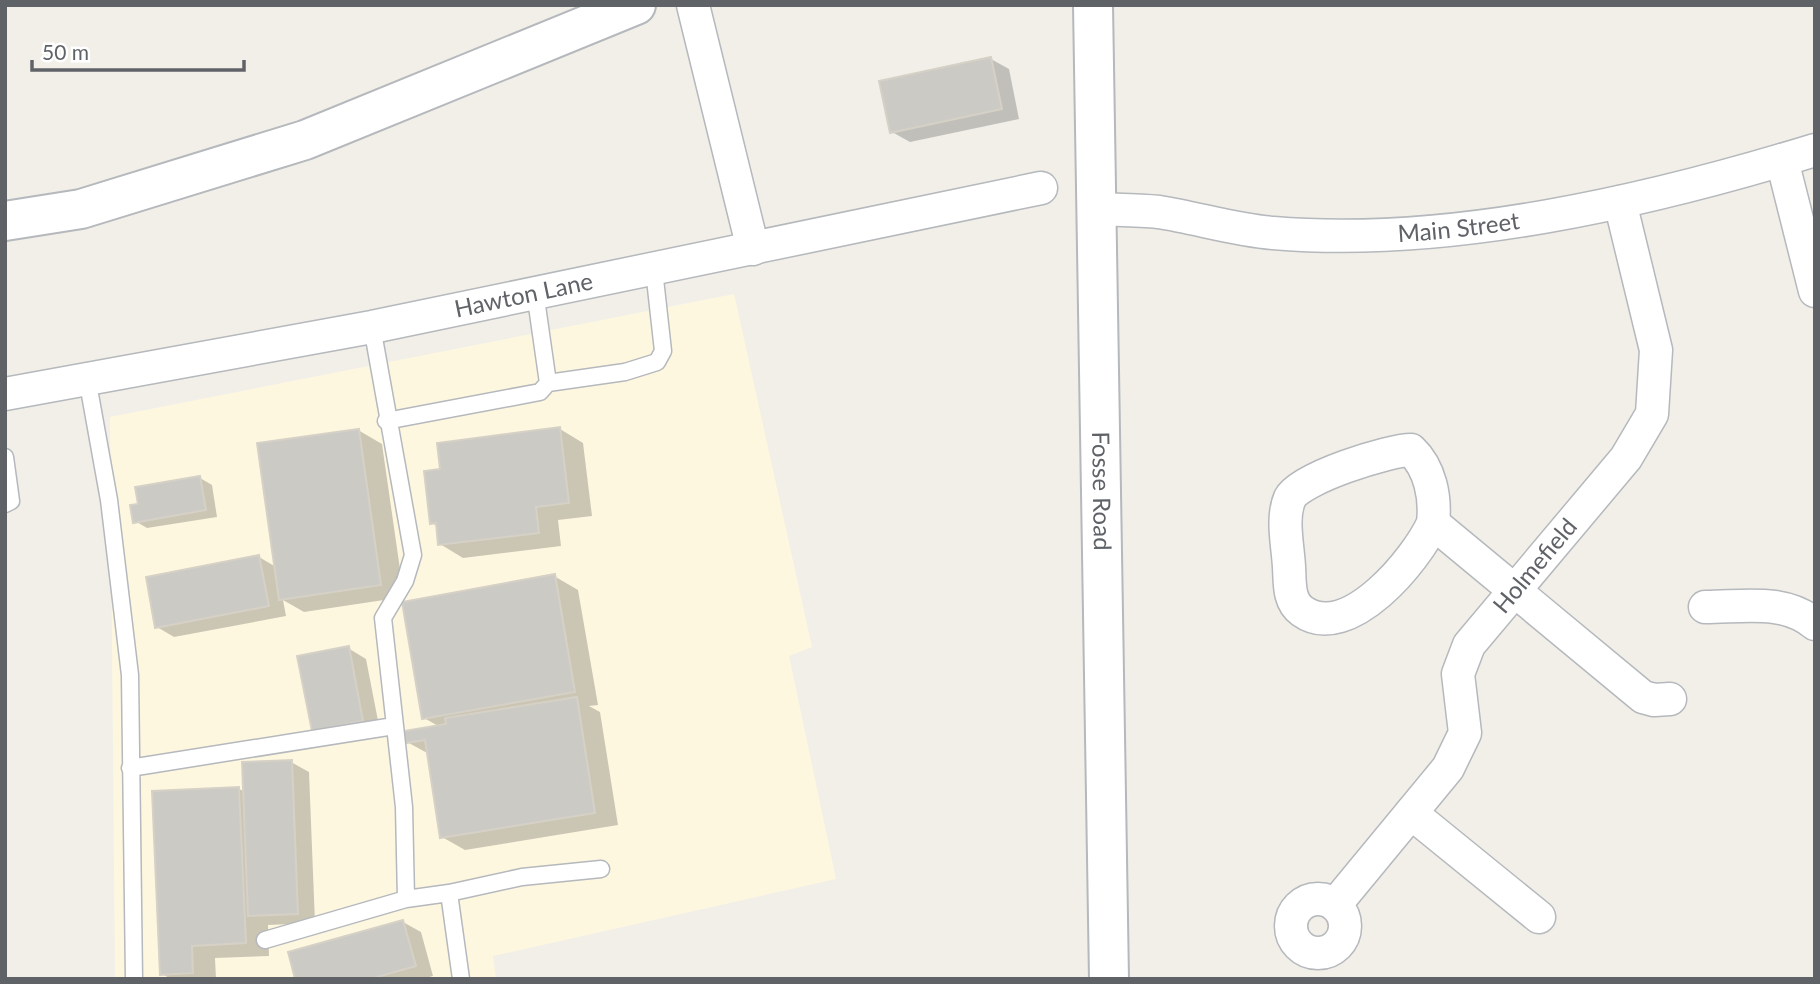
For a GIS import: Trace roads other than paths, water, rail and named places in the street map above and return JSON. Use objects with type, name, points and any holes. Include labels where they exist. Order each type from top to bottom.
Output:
[{"type":"street","points":[[5,221],[81,209],[305,140],[636,5]]},
{"type":"street","points":[[693,5],[753,249]]},
{"type":"street","name":"Fosse Road","points":[[1093,5],[1110,979]]},
{"type":"street","name":"Main Street","points":[[1095,209],[1157,212],[1273,233],[1370,234],[1471,228],[1620,202],[1815,150]]},
{"type":"street","points":[[1782,160],[1815,291]]},
{"type":"street","name":"Hawton Lane","points":[[5,394],[372,327],[1041,188]]},
{"type":"street","name":"Holmefield","points":[[1335,905],[1448,768],[1465,733],[1464,706],[1458,674],[1469,645],[1626,458],[1652,414],[1656,350],[1620,202]]},
{"type":"street","points":[[1394,450],[1411,450],[1423,461],[1435,503],[1433,523],[1425,541],[1360,610],[1343,616],[1318,618],[1300,610],[1290,594],[1286,514],[1291,496],[1306,484],[1394,450]]},
{"type":"street","points":[[1433,523],[1643,697],[1654,700],[1670,699]]},
{"type":"street","points":[[1705,607],[1781,606],[1803,614],[1815,624]]},
{"type":"street","points":[[1411,813],[1539,917]]},
{"type":"lane","points":[[386,421],[540,392],[548,383],[625,372],[657,362],[663,351],[654,270]]},
{"type":"lane","points":[[535,292],[548,383]]},
{"type":"lane","points":[[372,327],[386,421],[412,555],[405,581],[383,618],[404,807],[406,899]]},
{"type":"lane","points":[[87,378],[109,500],[130,675],[134,979]]},
{"type":"lane","points":[[5,457],[11,501],[5,504]]},
{"type":"lane","points":[[130,768],[394,726]]},
{"type":"lane","points":[[265,940],[406,899],[449,893],[522,877],[601,869]]},
{"type":"lane","points":[[449,893],[461,979]]}]
